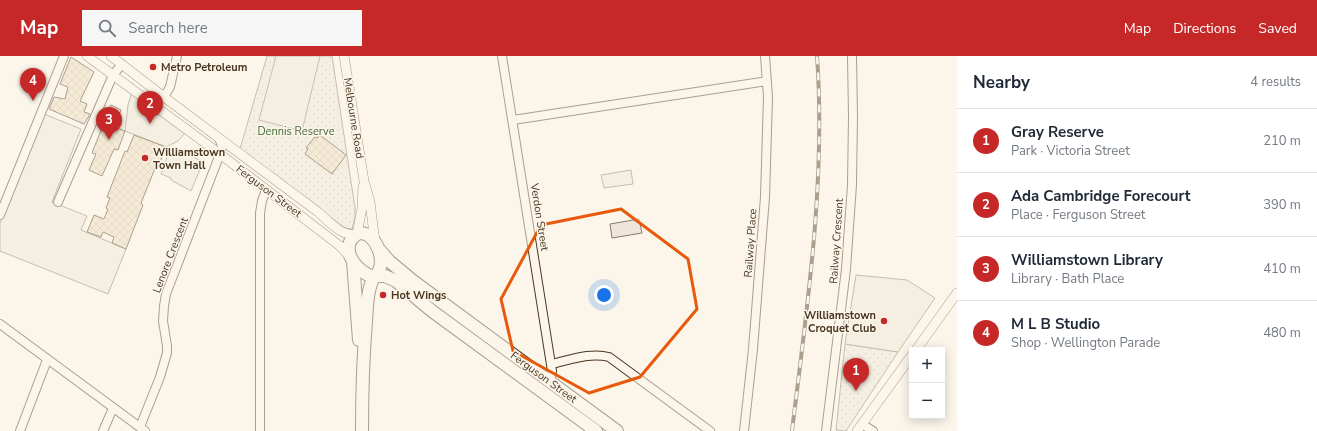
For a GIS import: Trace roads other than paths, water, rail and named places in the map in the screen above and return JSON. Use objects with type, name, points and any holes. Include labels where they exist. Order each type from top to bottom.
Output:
[{"type":"main road","points":[[362,385],[352,260],[349,250],[352,239],[361,233],[366,234],[376,245],[381,260],[379,271],[371,285],[368,299],[362,385],[362,431]]},
{"type":"main road","name":"Ferguson Street","points":[[376,245],[389,261],[413,281],[617,431]]},
{"type":"main road","points":[[352,260],[357,267],[365,273],[375,276]]},
{"type":"main road","name":"Ferguson Street","points":[[375,276],[382,275],[399,284],[432,311],[596,431]]},
{"type":"main road","points":[[542,392],[550,381]]},
{"type":"street","points":[[0,215],[64,56]]},
{"type":"street","name":"Ferguson Street","points":[[87,56],[220,154],[340,246],[352,260]]},
{"type":"street","name":"Ferguson Street","points":[[111,56],[318,212],[338,230],[357,235]]},
{"type":"street","points":[[164,97],[170,87],[177,56]]},
{"type":"street","name":"Melbourne Road","points":[[344,56],[376,245]]},
{"type":"street","name":"Verdon Street","points":[[502,56],[514,120],[551,364],[552,375],[550,381]]},
{"type":"street","name":"Railway Place","points":[[744,431],[753,349],[764,204],[768,123],[765,56]]},
{"type":"street","name":"Railway Crescent","points":[[827,429],[846,269],[854,116],[852,56]]},
{"type":"street","points":[[58,202],[113,75],[122,64]]},
{"type":"street","points":[[514,120],[767,81]]},
{"type":"street","name":"Lenore Crescent","points":[[143,429],[167,353],[163,321],[166,294],[220,154],[222,146],[219,138]]},
{"type":"street","name":"Melbourne Road","points":[[357,235],[364,181]]},
{"type":"street","points":[[260,431],[260,213],[261,204],[266,190]]},
{"type":"street","points":[[918,347],[957,293]]},
{"type":"street","points":[[0,324],[143,429]]},
{"type":"street","points":[[551,364],[594,355],[609,357],[710,431]]},
{"type":"street","points":[[873,431],[860,427],[909,359]]},
{"type":"street","points":[[20,431],[48,360]]},
{"type":"street","points":[[103,431],[114,408]]},
{"type":"railway","points":[[792,431],[814,244],[819,150],[817,56]]},
{"type":"place","name":"Metro Petroleum","points":[[153,67]]},
{"type":"place","name":"M L B Studio","points":[[33,101]]},
{"type":"place","name":"Ada Cambridge Forecourt","points":[[150,124]]},
{"type":"place","name":"Williamstown Library","points":[[109,140]]},
{"type":"place","name":"Williamstown Town Hall","points":[[145,158]]},
{"type":"place","name":"Hot Wings","points":[[383,295]]},
{"type":"place","name":"Williamstown Croquet Club","points":[[884,321]]},
{"type":"place","name":"Gray Reserve","points":[[856,391]]},
{"type":"park label","name":"Dennis Reserve","points":[[296,131]]}]
